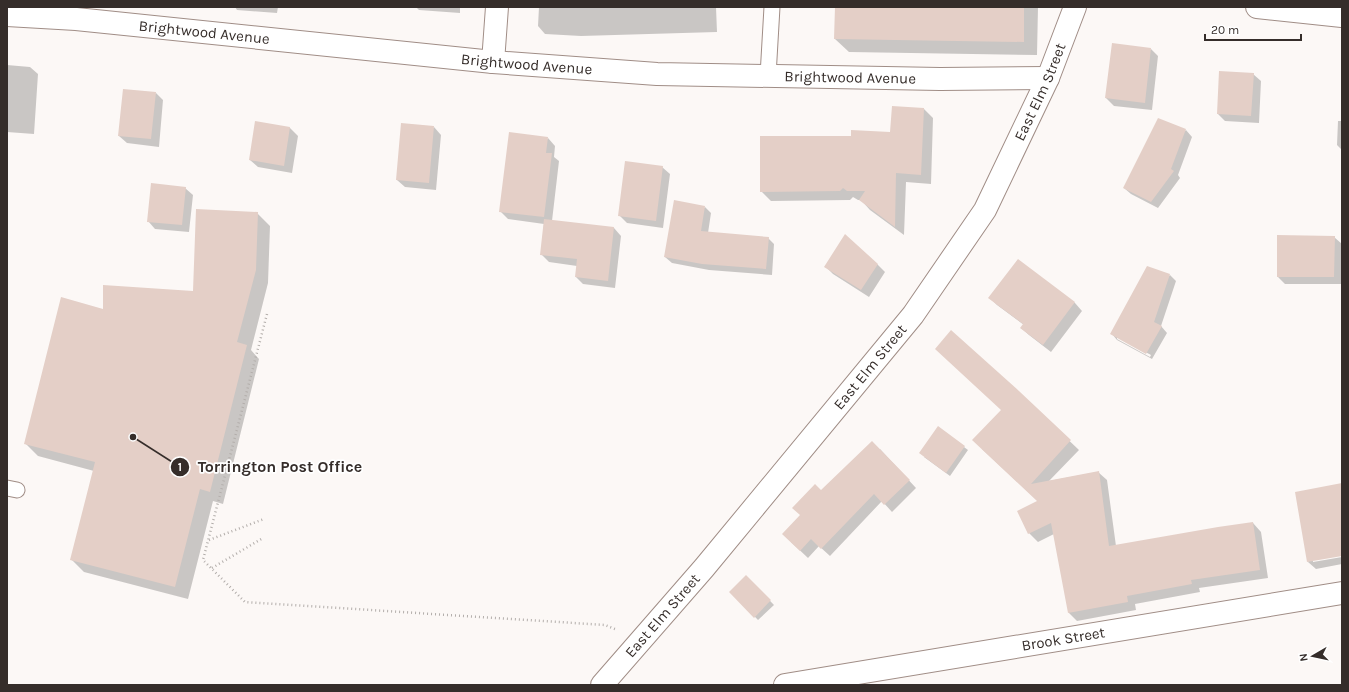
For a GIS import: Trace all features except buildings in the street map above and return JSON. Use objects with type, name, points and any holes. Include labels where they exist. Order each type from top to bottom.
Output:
[{"type":"street","points":[[493,62],[496,7]]},
{"type":"street","name":"East Elm Street","points":[[602,685],[704,568],[913,315],[985,210],[1048,78],[1075,7]]},
{"type":"street","points":[[1257,7],[1342,16]]},
{"type":"street","name":"Brightwood Avenue","points":[[7,15],[76,13],[493,62],[657,74],[940,79],[1048,78]]},
{"type":"street","name":"Brook Street","points":[[785,685],[1342,593]]},
{"type":"lane","points":[[768,76],[772,7]]},
{"type":"path","points":[[267,314],[203,560],[245,602],[605,625],[641,640]]},
{"type":"path","points":[[208,540],[264,519]]},
{"type":"path","points":[[212,568],[263,538]]},
{"type":"place","name":"Torrington Post Office","points":[[133,437]]}]
